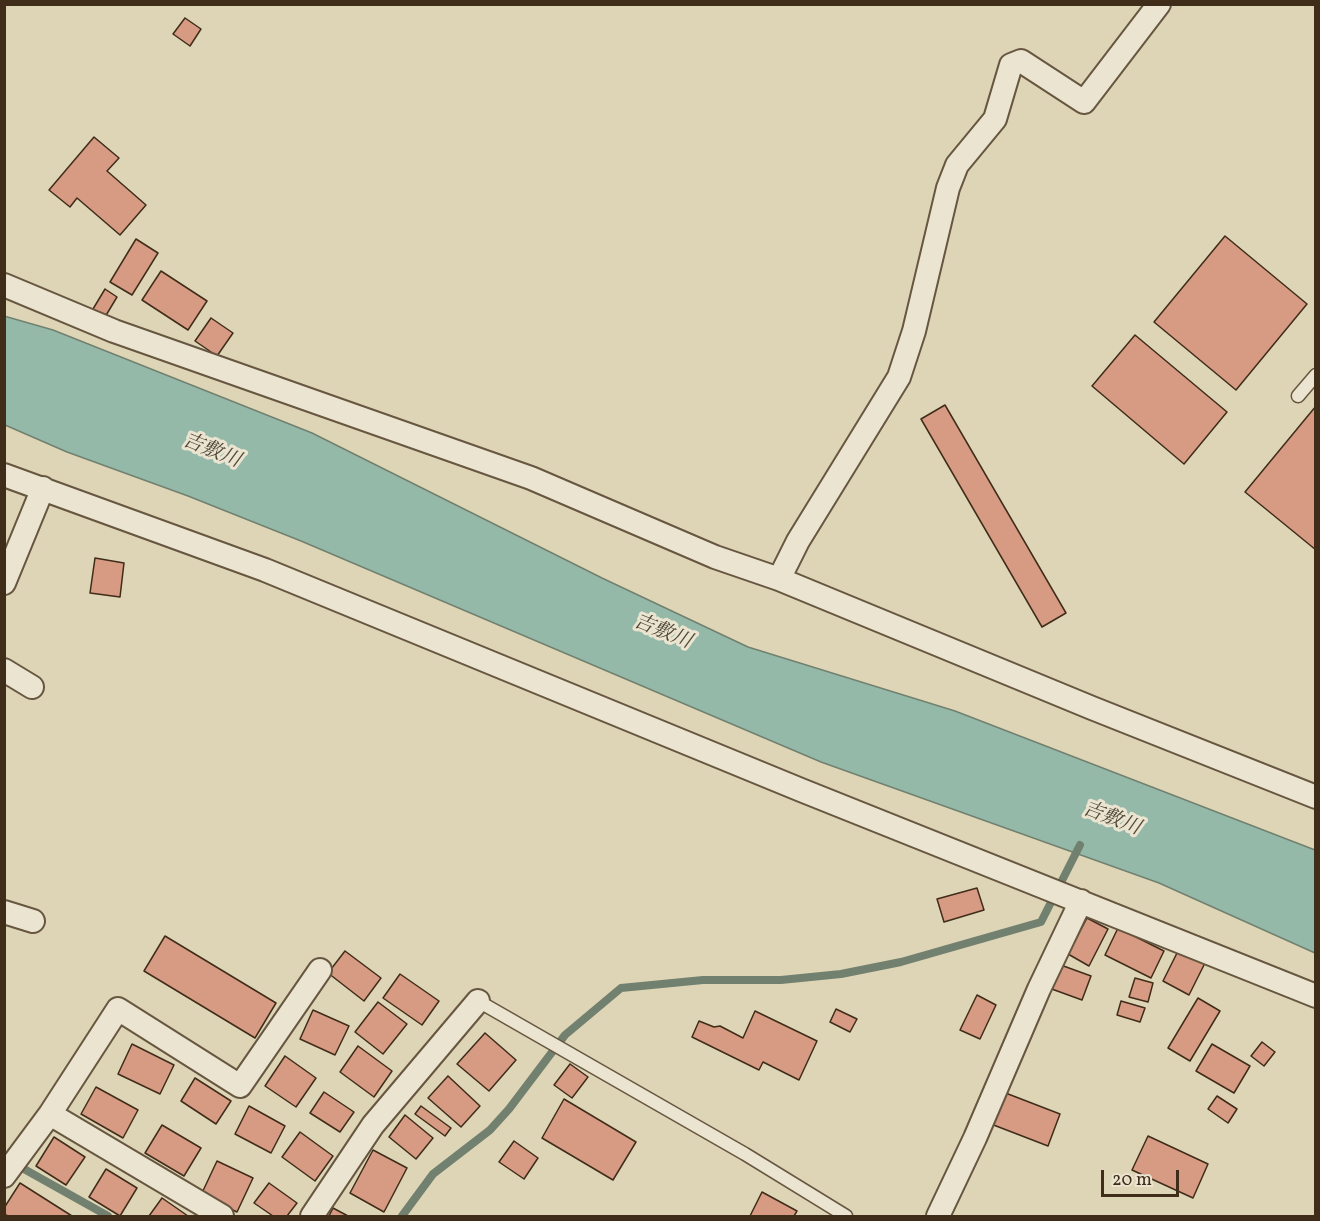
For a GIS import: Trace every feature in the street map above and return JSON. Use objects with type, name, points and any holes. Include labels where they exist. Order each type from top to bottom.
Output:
[{"type":"street","points":[[779,579],[798,541],[899,377],[914,331],[948,188],[957,165],[995,119],[1011,65],[1021,61],[1084,102],[1160,4]]},
{"type":"street","points":[[4,285],[114,331],[531,478],[716,557],[779,579],[1081,704],[1316,797]]},
{"type":"street","points":[[4,475],[265,570],[801,790],[1316,996]]},
{"type":"street","points":[[4,583],[43,488]]},
{"type":"street","points":[[4,670],[32,687]]},
{"type":"street","points":[[938,1216],[975,1138],[1076,900]]},
{"type":"street","points":[[4,912],[33,921]]},
{"type":"street","points":[[4,1176],[50,1114],[118,1009],[240,1086],[320,970]]},
{"type":"street","points":[[312,1216],[373,1125],[478,1001]]},
{"type":"street","points":[[50,1114],[222,1216]]},
{"type":"lane","points":[[1298,396],[1316,375]]},
{"type":"lane","points":[[478,1001],[745,1154],[846,1216]]},
{"type":"water","name":"吉敷川","points":[[4,316],[53,330],[312,433],[602,578],[748,647],[955,711],[1315,850],[1315,953],[1159,883],[821,762],[301,541],[188,496],[67,452],[5,425]]},
{"type":"building","points":[[185,18],[201,29],[190,46],[173,34]]},
{"type":"building","points":[[94,137],[119,158],[107,171],[146,205],[120,235],[77,198],[70,207],[49,190]]},
{"type":"building","points":[[1225,236],[1307,304],[1236,390],[1154,322]]},
{"type":"building","points":[[136,239],[158,253],[132,295],[110,282]]},
{"type":"building","points":[[161,271],[207,301],[188,330],[142,300]]},
{"type":"building","points":[[105,289],[117,297],[105,317],[93,309]]},
{"type":"building","points":[[211,318],[233,333],[217,356],[195,341]]},
{"type":"building","points":[[1135,335],[1227,412],[1184,464],[1092,386]]},
{"type":"building","points":[[945,405],[1066,613],[1042,627],[921,419]]},
{"type":"building","points":[[1316,406],[1316,550],[1245,492]]},
{"type":"building","points":[[95,558],[124,563],[120,597],[90,593]]},
{"type":"building","points":[[977,888],[984,910],[944,922],[937,899]]},
{"type":"building","points":[[1087,918],[1108,929],[1089,966],[1068,954]]},
{"type":"building","points":[[1118,928],[1164,951],[1151,978],[1105,955]]},
{"type":"building","points":[[165,936],[276,1003],[255,1038],[144,971]]},
{"type":"building","points":[[1179,949],[1205,963],[1189,995],[1163,981]]},
{"type":"building","points":[[345,951],[381,978],[364,1001],[328,973]]},
{"type":"building","points":[[1058,964],[1091,976],[1082,1000],[1049,988]]},
{"type":"building","points":[[400,974],[439,1001],[422,1025],[383,998]]},
{"type":"building","points":[[1135,978],[1153,983],[1148,1002],[1129,997]]},
{"type":"building","points":[[977,995],[996,1005],[980,1039],[960,1030]]},
{"type":"building","points":[[1198,998],[1220,1011],[1190,1061],[1168,1048]]},
{"type":"building","points":[[1121,1001],[1145,1008],[1140,1022],[1117,1015]]},
{"type":"building","points":[[378,1002],[407,1024],[383,1054],[355,1032]]},
{"type":"building","points":[[836,1009],[857,1019],[850,1032],[830,1022]]},
{"type":"building","points":[[313,1010],[349,1026],[335,1055],[300,1039]]},
{"type":"building","points":[[755,1011],[817,1041],[799,1080],[763,1062],[759,1070],[692,1037],[699,1021],[714,1027],[720,1026],[743,1038]]},
{"type":"building","points":[[485,1033],[516,1060],[489,1091],[457,1064]]},
{"type":"building","points":[[1262,1042],[1275,1052],[1264,1066],[1251,1056]]},
{"type":"building","points":[[132,1044],[174,1065],[160,1094],[118,1074]]},
{"type":"building","points":[[1212,1044],[1250,1066],[1234,1093],[1196,1071]]},
{"type":"building","points":[[358,1046],[392,1071],[374,1097],[340,1072]]},
{"type":"building","points":[[285,1056],[316,1078],[296,1107],[265,1086]]},
{"type":"building","points":[[570,1064],[588,1077],[572,1098],[554,1085]]},
{"type":"building","points":[[448,1076],[480,1106],[461,1127],[428,1098]]},
{"type":"building","points":[[195,1078],[231,1101],[216,1124],[181,1101]]},
{"type":"building","points":[[96,1087],[138,1110],[123,1138],[81,1114]]},
{"type":"building","points":[[324,1092],[354,1112],[340,1132],[310,1113]]},
{"type":"building","points":[[1003,1092],[1060,1114],[1048,1146],[991,1124]]},
{"type":"building","points":[[1217,1096],[1237,1109],[1228,1123],[1208,1109]]},
{"type":"building","points":[[564,1099],[636,1142],[613,1180],[542,1138]]},
{"type":"building","points":[[249,1106],[285,1126],[271,1153],[235,1134]]},
{"type":"building","points":[[421,1106],[451,1128],[445,1136],[415,1114]]},
{"type":"building","points":[[405,1115],[433,1138],[416,1159],[389,1137]]},
{"type":"building","points":[[162,1125],[201,1148],[184,1176],[145,1153]]},
{"type":"building","points":[[300,1132],[333,1156],[315,1181],[282,1157]]},
{"type":"building","points":[[1148,1136],[1208,1164],[1193,1198],[1132,1170]]},
{"type":"building","points":[[54,1137],[85,1157],[66,1185],[36,1166]]},
{"type":"building","points":[[514,1141],[538,1158],[524,1179],[499,1162]]},
{"type":"building","points":[[373,1150],[407,1168],[384,1212],[350,1193]]},
{"type":"building","points":[[217,1161],[253,1178],[237,1212],[201,1195]]},
{"type":"building","points":[[106,1169],[137,1188],[120,1216],[89,1197]]},
{"type":"building","points":[[20,1183],[72,1216],[8,1216],[4,1214],[4,1208]]},
{"type":"building","points":[[269,1183],[297,1203],[287,1216],[273,1216],[254,1203]]},
{"type":"building","points":[[762,1192],[797,1211],[794,1216],[750,1216]]},
{"type":"building","points":[[162,1198],[188,1216],[149,1216]]},
{"type":"building","points":[[333,1208],[348,1216],[329,1216]]},
{"type":"waterway","points":[[402,1216],[433,1174],[490,1130],[509,1109],[565,1035],[621,988],[703,980],[781,980],[841,974],[901,962],[1041,922],[1080,845]]},
{"type":"waterway","points":[[24,1169],[108,1216]]}]
